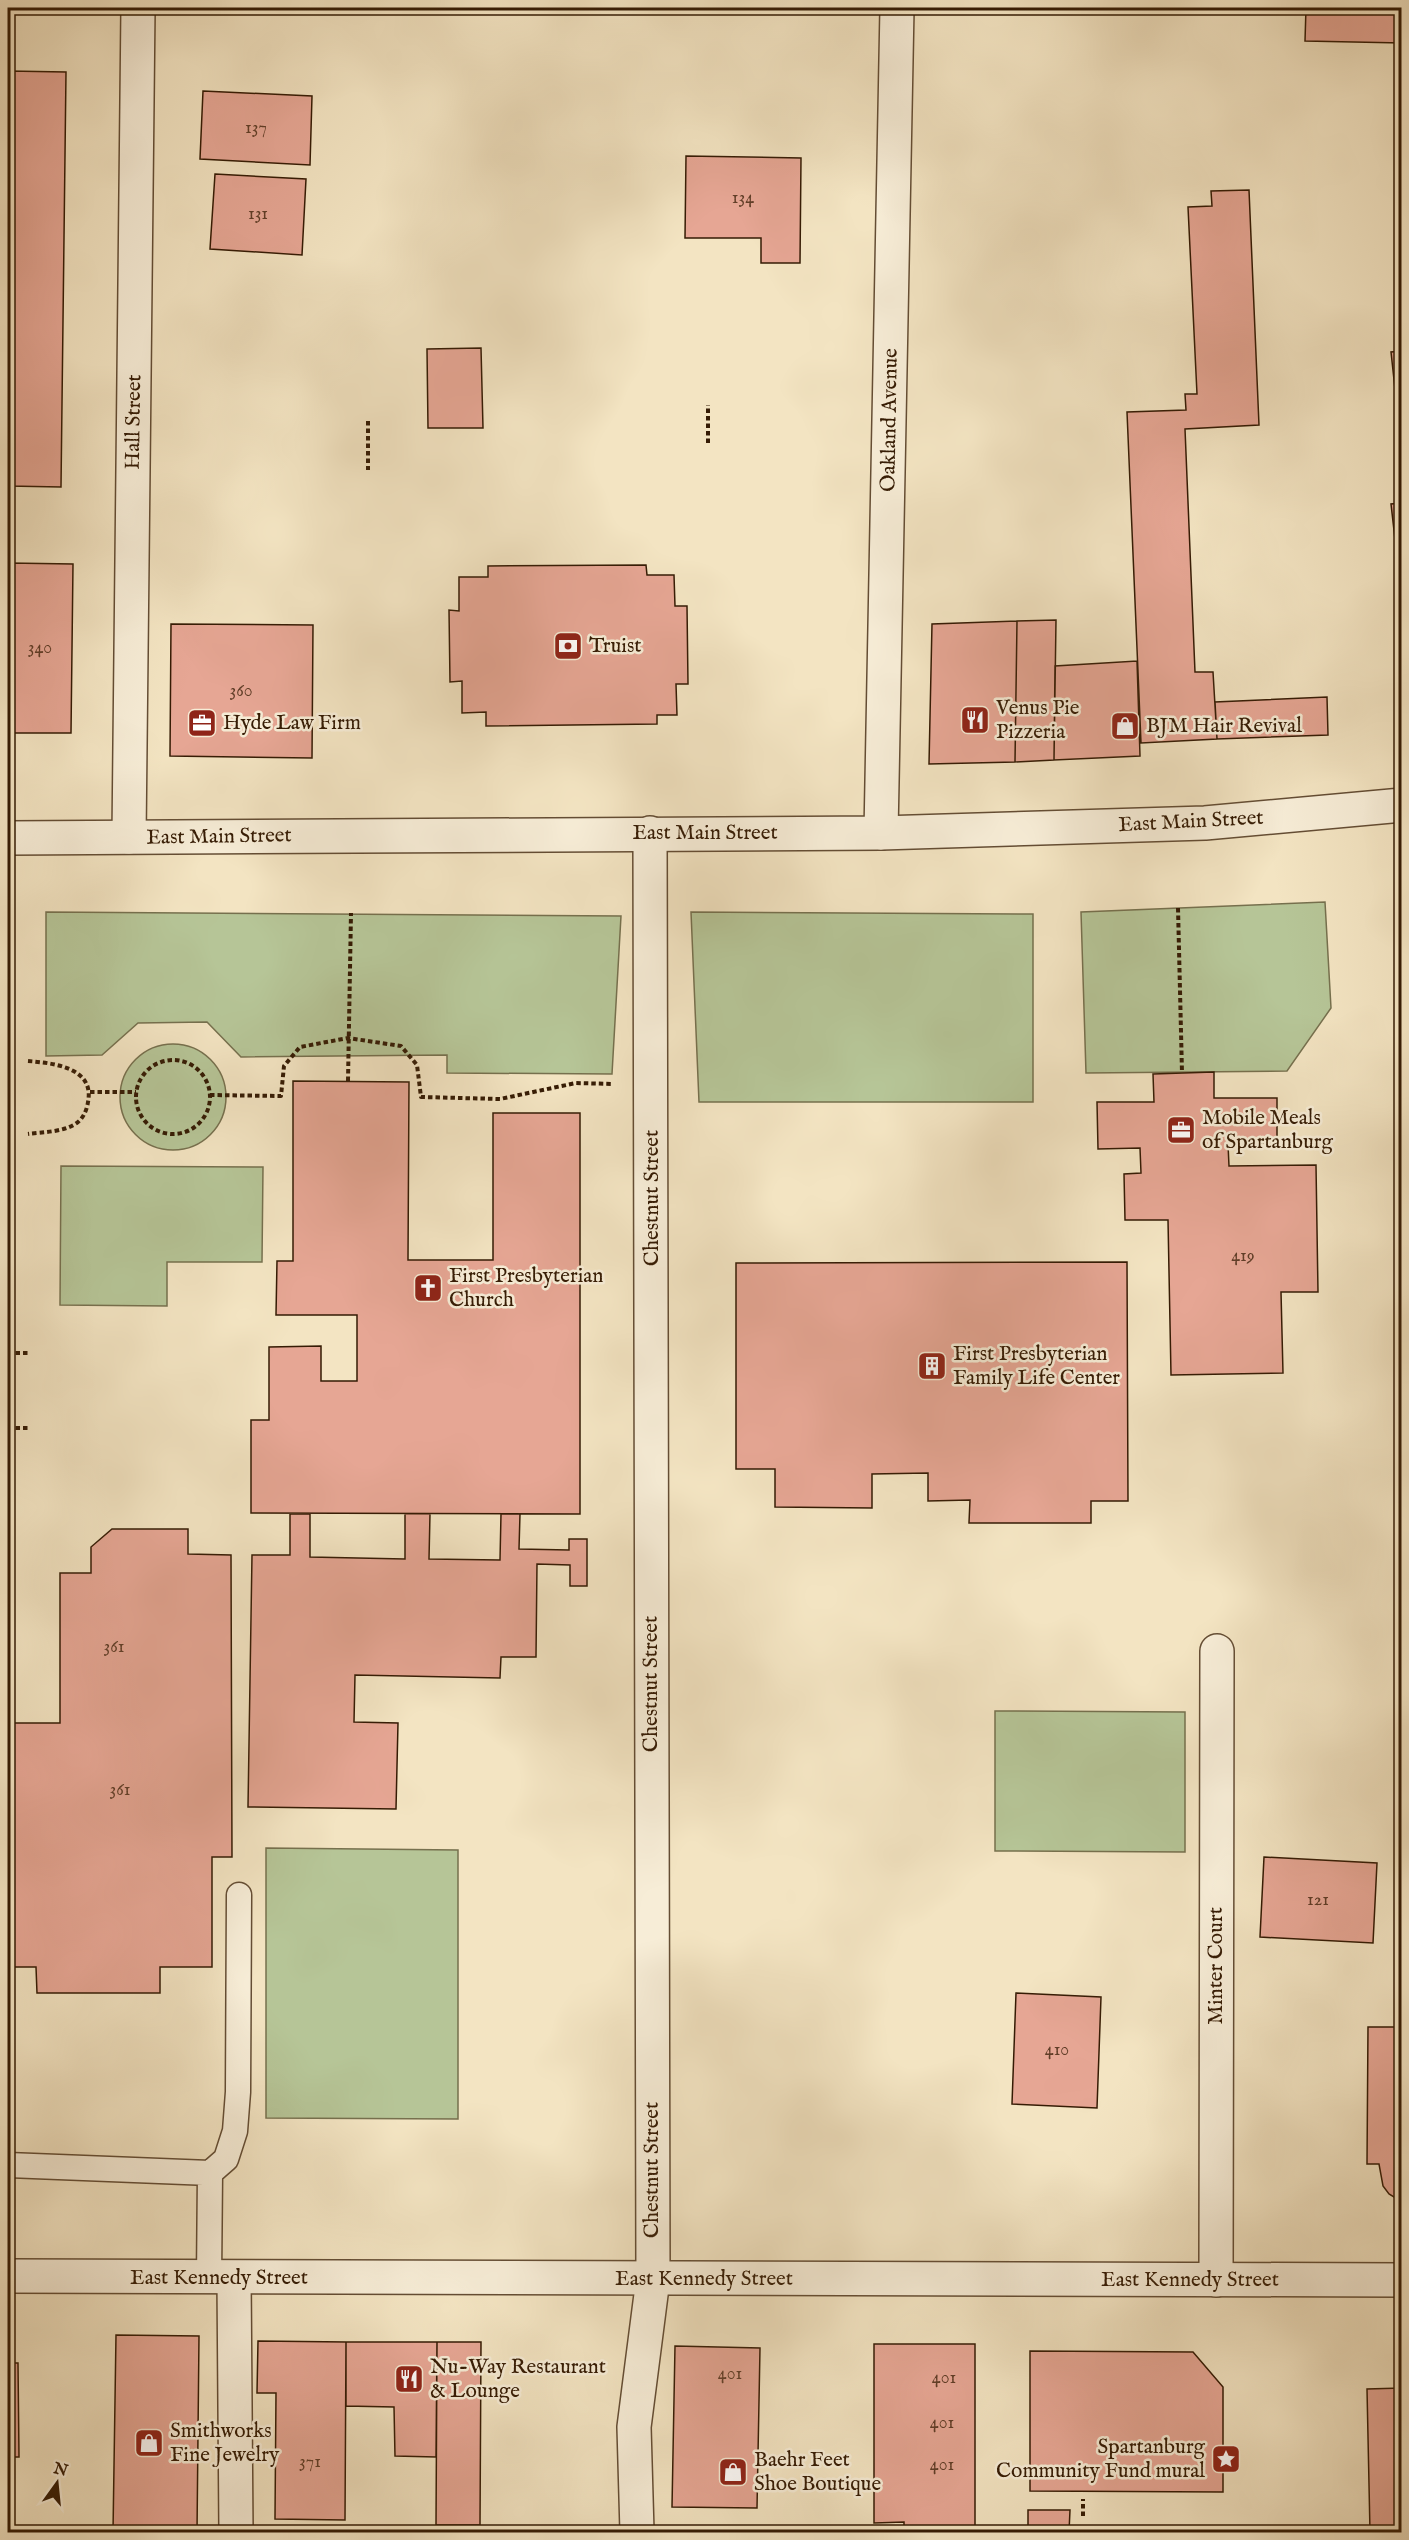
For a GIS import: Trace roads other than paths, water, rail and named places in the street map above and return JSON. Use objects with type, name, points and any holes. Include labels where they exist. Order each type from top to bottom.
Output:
[{"type":"street","name":"Hall Street","points":[[129,837],[138,8]]},
{"type":"street","name":"Oakland Avenue","points":[[881,833],[897,8]]},
{"type":"street","name":"East Main Street","points":[[8,838],[881,833],[1205,823],[1401,806]]},
{"type":"street","name":"Chestnut Street","points":[[637,2532],[634,2427],[653,2279],[650,833]]},
{"type":"street","name":"Minter Court","points":[[1216,2280],[1217,1651]]},
{"type":"street","name":"East Kennedy Street","points":[[8,2276],[1401,2280]]},
{"type":"street","points":[[222,2278],[236,2532]]},
{"type":"lane","points":[[8,2165],[210,2173],[226,2159],[235,2131],[238,2092],[239,1895]]},
{"type":"lane","points":[[210,2173],[222,2278]]},
{"type":"place","name":"Truist","points":[[568,646]]},
{"type":"place","name":"Venus Pie Pizzeria","points":[[975,720]]},
{"type":"place","name":"Hyde Law Firm","points":[[202,723]]},
{"type":"place","name":"BJM Hair Revival","points":[[1125,726]]},
{"type":"place","name":"Mobile Meals of Spartanburg","points":[[1181,1130]]},
{"type":"place","name":"First Presbyterian Church","points":[[428,1288]]},
{"type":"place","name":"First Presbyterian Family Life Center","points":[[932,1366]]},
{"type":"place","name":"Nu-Way Restaurant & Lounge","points":[[409,2379]]},
{"type":"place","name":"Smithworks Fine Jewelry","points":[[149,2443]]},
{"type":"place","name":"Spartanburg Community Fund mural","points":[[1226,2459]]},
{"type":"place","name":"Baehr Feet Shoe Boutique","points":[[733,2472]]}]
